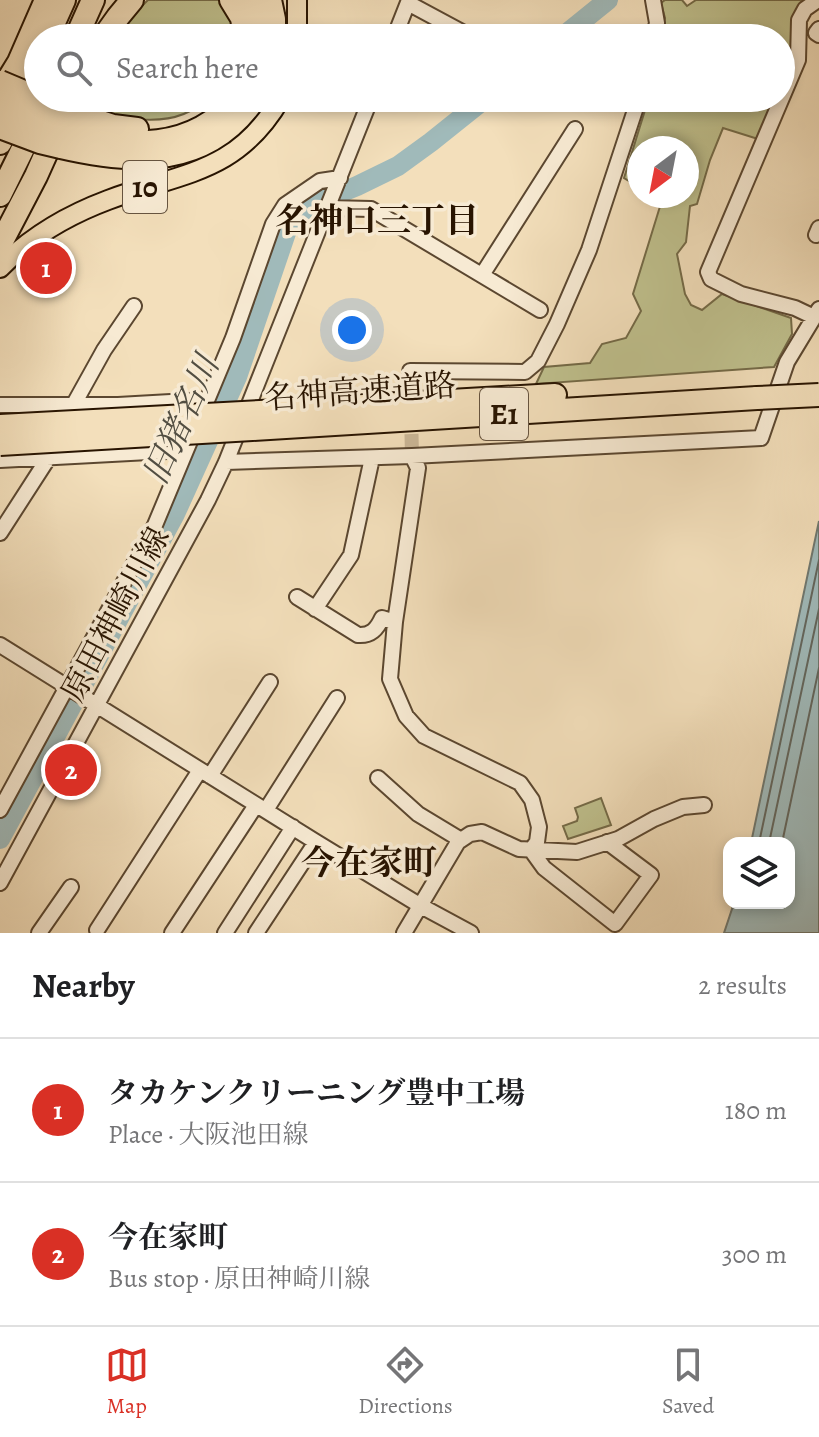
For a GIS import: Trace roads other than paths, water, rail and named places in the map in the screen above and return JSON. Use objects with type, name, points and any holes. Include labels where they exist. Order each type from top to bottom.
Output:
[{"type":"highway","points":[[36,24],[46,0]]},
{"type":"highway","points":[[53,24],[64,0]]},
{"type":"highway","points":[[69,24],[80,0]]},
{"type":"highway","points":[[82,24],[93,0]]},
{"type":"highway","points":[[102,24],[111,0]]},
{"type":"highway","points":[[113,24],[132,0]]},
{"type":"highway","points":[[231,0],[243,24]]},
{"type":"highway","points":[[252,0],[257,24]]},
{"type":"highway","points":[[0,93],[24,51]]},
{"type":"highway","points":[[0,82],[24,93]]},
{"type":"highway","points":[[0,143],[24,89]]},
{"type":"highway","points":[[0,105],[24,108]]},
{"type":"highway","points":[[0,180],[30,112]]},
{"type":"highway","points":[[66,112],[131,129],[165,128],[205,112]]},
{"type":"highway","points":[[66,112],[117,142],[153,142],[183,136],[224,112]]},
{"type":"highway","points":[[66,112],[97,155],[135,158],[185,152],[214,139],[244,112]]},
{"type":"highway","points":[[0,127],[40,142],[66,112]]},
{"type":"highway","points":[[0,195],[66,112]]},
{"type":"highway","points":[[0,245],[66,112]]},
{"type":"highway","name":"名神高速道路","points":[[0,444],[256,421],[758,391],[819,380]]},
{"type":"highway","name":"名神高速道路","points":[[758,391],[819,395]]},
{"type":"highway","name":"名神高速道路","points":[[0,424],[69,413],[256,421]]},
{"type":"main road","points":[[297,0],[297,24]]},
{"type":"main road","name":"10","points":[[0,268],[42,233],[89,207],[224,159],[247,142],[271,112]]},
{"type":"street","points":[[653,0],[657,24]]},
{"type":"street","points":[[795,67],[799,20],[805,9],[818,0]]},
{"type":"street","points":[[399,24],[408,2],[448,24]]},
{"type":"street","points":[[819,29],[816,33],[819,35]]},
{"type":"street","name":"原田神崎川線","points":[[0,883],[93,704],[208,500],[366,112]]},
{"type":"street","points":[[410,371],[525,372],[538,361],[589,250],[636,112]]},
{"type":"street","points":[[226,462],[372,458],[761,438],[787,362],[816,313],[741,294],[711,279],[708,272],[776,112]]},
{"type":"street","points":[[482,275],[575,129]]},
{"type":"street","points":[[0,810],[70,689],[155,525],[233,338],[273,224],[285,205],[320,181],[340,178]]},
{"type":"street","points":[[328,208],[371,209],[540,310]]},
{"type":"street","points":[[69,413],[104,350],[134,306]]},
{"type":"street","points":[[0,405],[69,413],[118,405],[206,400]]},
{"type":"street","points":[[0,460],[186,450]]},
{"type":"street","points":[[412,456],[418,468],[395,622],[390,679],[406,716],[424,736],[520,783],[532,800],[539,827],[537,842],[531,850]]},
{"type":"street","points":[[0,533],[49,457]]},
{"type":"street","points":[[315,609],[351,555],[372,458]]},
{"type":"street","points":[[297,597],[358,635],[366,636],[373,632],[382,618],[395,622]]},
{"type":"street","points":[[0,645],[455,929],[471,933]]},
{"type":"street","points":[[97,930],[270,682]]},
{"type":"street","points":[[172,933],[337,698]]},
{"type":"street","points":[[131,892],[206,773]]},
{"type":"street","points":[[378,778],[418,814],[461,840]]},
{"type":"street","points":[[404,933],[458,842],[470,834],[482,832],[519,849],[577,852],[618,839],[683,807],[704,805]]},
{"type":"street","points":[[225,933],[293,827]]},
{"type":"street","points":[[256,933],[316,842]]},
{"type":"street","points":[[607,842],[651,875],[615,924]]},
{"type":"street","points":[[531,850],[544,868],[628,933]]},
{"type":"street","points":[[39,933],[71,887]]},
{"type":"water","points":[[819,521],[819,933],[724,933],[732,909],[795,909],[795,837],[752,837]]},
{"type":"waterway","name":"旧猪名川","points":[[578,24],[608,0]]},
{"type":"waterway","name":"旧猪名川","points":[[0,839],[175,514],[237,377],[287,230],[298,215],[313,204],[398,166],[468,112]]},
{"type":"tunnel","points":[[410,371],[412,456]]},
{"type":"place","name":"タカケンクリーニング豊中工場","points":[[46,268]]},
{"type":"place","name":"今在家町","points":[[71,770]]},
{"type":"district","name":"名神口三丁目","points":[[377,220]]},
{"type":"district","name":"今在家町","points":[[369,862]]}]
